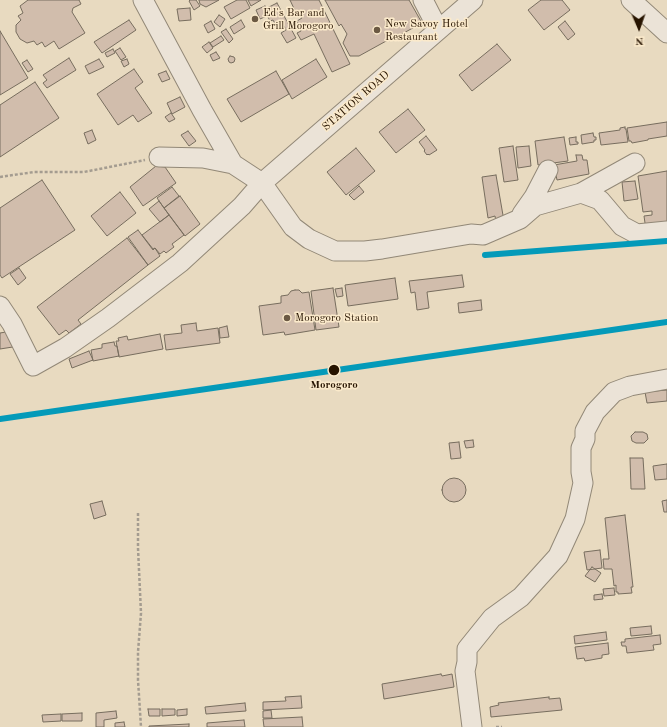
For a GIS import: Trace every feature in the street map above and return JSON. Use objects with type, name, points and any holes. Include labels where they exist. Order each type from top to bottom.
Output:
[{"type":"street","points":[[143,0],[233,164]]},
{"type":"street","points":[[423,0],[438,29]]},
{"type":"street","name":"STATION ROAD","points":[[0,306],[12,324],[33,366],[92,330],[180,263],[242,206],[262,183],[472,0]]},
{"type":"street","points":[[631,0],[667,33]]},
{"type":"street","points":[[159,157],[204,158],[233,164],[262,183],[293,227],[309,239],[335,251],[365,251],[471,234],[483,235],[520,219],[535,206],[581,193],[635,163]]},
{"type":"street","points":[[520,219],[534,197],[548,170]]},
{"type":"street","points":[[581,193],[600,200],[622,226],[637,234],[667,231]]},
{"type":"street","points":[[472,727],[465,671],[467,649],[492,618],[521,597],[558,556],[575,519],[583,483],[581,472],[581,448],[585,439],[586,431],[595,412],[614,392],[630,386],[667,380]]},
{"type":"path","points":[[0,177],[34,172],[84,172],[159,157]]},
{"type":"path","points":[[138,513],[141,613],[138,652],[138,680],[141,727]]},
{"type":"path","points":[[496,727],[502,727]]},
{"type":"building","points":[[28,0],[79,0],[81,4],[73,8],[72,12],[85,33],[59,49],[54,41],[45,47],[42,42],[37,45],[34,41],[27,43],[20,39],[16,32],[16,25],[21,20],[18,16],[23,13],[20,6]]},
{"type":"building","points":[[196,0],[200,6],[194,10],[189,1]]},
{"type":"building","points":[[199,0],[219,0],[206,7],[200,4]]},
{"type":"building","points":[[237,0],[246,0],[250,8],[231,19],[224,7]]},
{"type":"building","points":[[248,0],[261,0],[251,6]]},
{"type":"building","points":[[290,0],[319,0],[350,64],[332,72],[314,34],[301,40],[297,33],[301,31],[297,21],[302,18],[300,13],[297,15]]},
{"type":"building","name":"New Savoy Hotel Restaurant","points":[[325,0],[409,0],[422,23],[359,56],[350,56],[343,43],[347,34],[341,24],[339,26]]},
{"type":"building","points":[[541,0],[562,0],[570,10],[544,30],[528,10]]},
{"type":"building","points":[[277,3],[296,38],[287,43],[281,33],[286,30],[284,26],[278,29],[273,20],[270,21],[268,17],[271,16],[267,8]]},
{"type":"building","points":[[265,6],[269,15],[260,19],[256,10]]},
{"type":"building","points":[[190,8],[191,20],[179,21],[177,9]]},
{"type":"building","points":[[219,15],[225,19],[220,27],[214,22]]},
{"type":"building","points":[[129,20],[136,30],[102,53],[94,42]]},
{"type":"building","points":[[241,20],[245,27],[234,34],[230,27]]},
{"type":"building","points":[[211,21],[215,29],[208,33],[204,25]]},
{"type":"building","points":[[565,21],[575,34],[568,40],[558,27]]},
{"type":"building","points":[[226,29],[233,39],[229,43],[221,32]]},
{"type":"building","points":[[0,31],[28,78],[0,95]]},
{"type":"building","points":[[221,36],[224,40],[213,47],[210,43]]},
{"type":"building","points":[[209,42],[213,48],[207,53],[202,47]]},
{"type":"building","points":[[497,44],[511,60],[472,91],[459,75]]},
{"type":"building","points":[[120,48],[126,57],[121,60],[115,51]]},
{"type":"building","points":[[113,49],[115,53],[107,57],[105,53]]},
{"type":"building","points":[[216,52],[220,58],[213,61],[210,55]]},
{"type":"building","points":[[230,56],[234,57],[234,62],[229,62],[228,59]]},
{"type":"building","points":[[69,58],[76,70],[47,88],[43,83],[47,80],[43,75]]},
{"type":"building","points":[[99,59],[104,67],[89,74],[85,66]]},
{"type":"building","points":[[127,59],[129,64],[124,67],[121,61]]},
{"type":"building","points":[[316,59],[327,77],[292,99],[282,80]]},
{"type":"building","points":[[27,60],[33,69],[28,72],[22,63]]},
{"type":"building","points":[[134,69],[143,82],[135,88],[152,113],[138,122],[133,115],[118,125],[97,94]]},
{"type":"building","points":[[166,71],[170,79],[162,82],[158,74]]},
{"type":"building","points":[[276,71],[289,94],[241,122],[227,99]]},
{"type":"building","points":[[35,82],[59,118],[0,157],[0,105]]},
{"type":"building","points":[[180,97],[185,107],[172,114],[167,103]]},
{"type":"building","points":[[408,109],[425,130],[396,153],[379,132]]},
{"type":"building","points":[[171,113],[175,119],[169,122],[165,117]]},
{"type":"building","points":[[667,122],[667,136],[632,143],[629,141],[627,128]]},
{"type":"building","points":[[625,127],[628,142],[601,145],[599,133],[620,130],[620,128]]},
{"type":"building","points":[[92,130],[96,140],[88,144],[84,133]]},
{"type":"building","points":[[188,131],[196,141],[189,146],[181,135]]},
{"type":"building","points":[[593,133],[594,137],[596,137],[594,142],[582,144],[581,135]]},
{"type":"building","points":[[426,136],[437,150],[429,155],[427,155],[419,142]]},
{"type":"building","points":[[564,137],[568,161],[538,165],[535,141]]},
{"type":"building","points":[[576,137],[576,142],[578,142],[578,144],[570,145],[569,138]]},
{"type":"building","points":[[513,146],[518,180],[504,182],[499,148]]},
{"type":"building","points":[[529,146],[531,166],[518,168],[516,147]]},
{"type":"building","points":[[356,148],[375,171],[346,195],[327,172]]},
{"type":"building","points":[[576,155],[582,155],[583,160],[587,160],[589,174],[557,180],[554,165],[577,161]]},
{"type":"building","points":[[156,166],[165,167],[176,183],[143,206],[130,187]]},
{"type":"building","points":[[667,171],[667,227],[646,230],[644,216],[652,215],[652,211],[643,212],[638,176]]},
{"type":"building","points":[[496,175],[504,221],[496,222],[495,216],[488,218],[482,177]]},
{"type":"building","points":[[42,180],[75,230],[2,278],[0,275],[0,208]]},
{"type":"building","points":[[635,181],[638,199],[624,201],[622,182]]},
{"type":"building","points":[[359,186],[364,192],[354,200],[349,195]]},
{"type":"building","points":[[172,187],[179,196],[164,208],[157,198]]},
{"type":"building","points":[[120,192],[136,213],[107,236],[91,216]]},
{"type":"building","points":[[180,196],[200,224],[185,236],[164,208]]},
{"type":"building","points":[[159,201],[169,215],[160,222],[149,209]]},
{"type":"building","points":[[169,215],[184,235],[172,244],[174,247],[166,253],[164,251],[160,254],[155,248],[153,249],[142,235]]},
{"type":"building","points":[[138,230],[153,250],[155,248],[160,256],[148,265],[128,237]]},
{"type":"building","points":[[127,238],[148,265],[78,320],[81,324],[69,333],[66,330],[59,335],[37,307]]},
{"type":"building","points":[[19,268],[26,278],[18,285],[10,274]]},
{"type":"building","points":[[462,275],[464,287],[427,292],[429,308],[417,310],[415,292],[411,293],[409,281]]},
{"type":"building","points":[[395,278],[398,299],[348,306],[345,285]]},
{"type":"building","points":[[333,288],[339,327],[316,330],[311,291]]},
{"type":"building","points":[[342,288],[343,296],[337,297],[335,289]]},
{"type":"building","name":"Morogoro Station","points":[[299,290],[302,293],[309,292],[315,330],[285,335],[284,332],[263,335],[259,306],[281,303],[281,296],[288,295],[291,291]]},
{"type":"building","points":[[481,300],[482,310],[459,313],[458,303]]},
{"type":"building","points":[[196,323],[197,331],[218,328],[220,343],[166,350],[164,335],[182,333],[181,325]]},
{"type":"building","points":[[227,326],[229,337],[220,338],[219,328]]},
{"type":"building","points":[[12,331],[19,346],[0,349],[0,333]]},
{"type":"building","points":[[160,334],[163,349],[119,357],[116,341],[119,341],[118,338],[127,336],[128,340]]},
{"type":"building","points":[[114,342],[115,346],[117,346],[119,356],[93,361],[91,350],[102,348],[102,344]]},
{"type":"building","points":[[89,351],[93,360],[72,368],[69,359]]},
{"type":"building","points":[[667,390],[667,401],[647,403],[645,392]]},
{"type":"building","points":[[635,432],[643,432],[647,434],[648,439],[644,443],[636,443],[632,441],[631,436]]},
{"type":"building","points":[[473,440],[474,447],[466,448],[464,441]]},
{"type":"building","points":[[459,442],[461,458],[451,459],[449,443]]},
{"type":"building","points":[[630,458],[643,458],[645,489],[631,489]]},
{"type":"building","points":[[667,464],[667,479],[655,480],[653,466]]},
{"type":"building","points":[[454,478],[462,482],[466,490],[462,498],[454,502],[446,498],[442,490],[446,482]]},
{"type":"building","points":[[667,500],[667,512],[664,512],[662,501]]},
{"type":"building","points":[[102,501],[106,515],[94,519],[90,504]]},
{"type":"building","points":[[625,515],[633,587],[631,587],[632,593],[618,594],[618,592],[616,592],[616,585],[614,586],[612,569],[604,569],[603,559],[609,559],[605,518]]},
{"type":"building","points":[[600,550],[602,568],[587,570],[584,552]]},
{"type":"building","points":[[592,567],[601,573],[595,582],[585,576]]},
{"type":"building","points":[[614,588],[615,595],[604,596],[603,589]]},
{"type":"building","points":[[602,594],[603,599],[594,600],[594,595]]},
{"type":"building","points":[[651,626],[652,634],[631,636],[630,628]]},
{"type":"building","points":[[606,632],[607,640],[575,644],[574,636]]},
{"type":"building","points":[[660,635],[661,644],[653,645],[654,650],[627,653],[626,646],[622,646],[621,642],[625,642],[625,639]]},
{"type":"building","points":[[608,643],[609,654],[602,655],[602,658],[585,661],[584,658],[577,659],[575,647]]},
{"type":"building","points":[[441,674],[442,676],[452,674],[454,687],[384,699],[382,684]]},
{"type":"building","points":[[301,696],[302,708],[263,710],[263,702],[286,701],[285,697]]},
{"type":"building","points":[[549,697],[549,699],[560,698],[562,710],[491,717],[490,707],[499,705],[498,703]]},
{"type":"building","points":[[245,703],[246,711],[206,714],[205,707]]},
{"type":"building","points":[[148,709],[160,709],[160,716],[149,716]]},
{"type":"building","points":[[162,709],[175,709],[175,715],[162,716]]},
{"type":"building","points":[[187,709],[187,715],[177,716],[177,710]]},
{"type":"building","points":[[271,710],[272,718],[263,718],[263,711]]},
{"type":"building","points":[[116,711],[117,718],[104,720],[104,727],[96,727],[96,713]]},
{"type":"building","points":[[82,713],[82,721],[62,721],[62,714]]},
{"type":"building","points":[[61,714],[61,721],[43,722],[42,715]]},
{"type":"building","points":[[302,717],[303,727],[264,727],[263,719]]},
{"type":"building","points":[[244,720],[245,727],[207,727],[207,723]]},
{"type":"building","points":[[124,722],[125,727],[115,727],[115,723]]},
{"type":"building","points":[[189,724],[189,727],[149,727],[149,726]]},
{"type":"transit line","points":[[485,255],[667,241]]},
{"type":"transit line","points":[[0,419],[667,322]]},
{"type":"place","name":"Ed's Bar and Grill Morogoro","points":[[255,19]]},
{"type":"place","name":"New Savoy Hotel Restaurant","points":[[377,30]]},
{"type":"place","name":"Morogoro Station","points":[[287,318]]},
{"type":"place","name":"Morogoro","points":[[334,370]]}]
